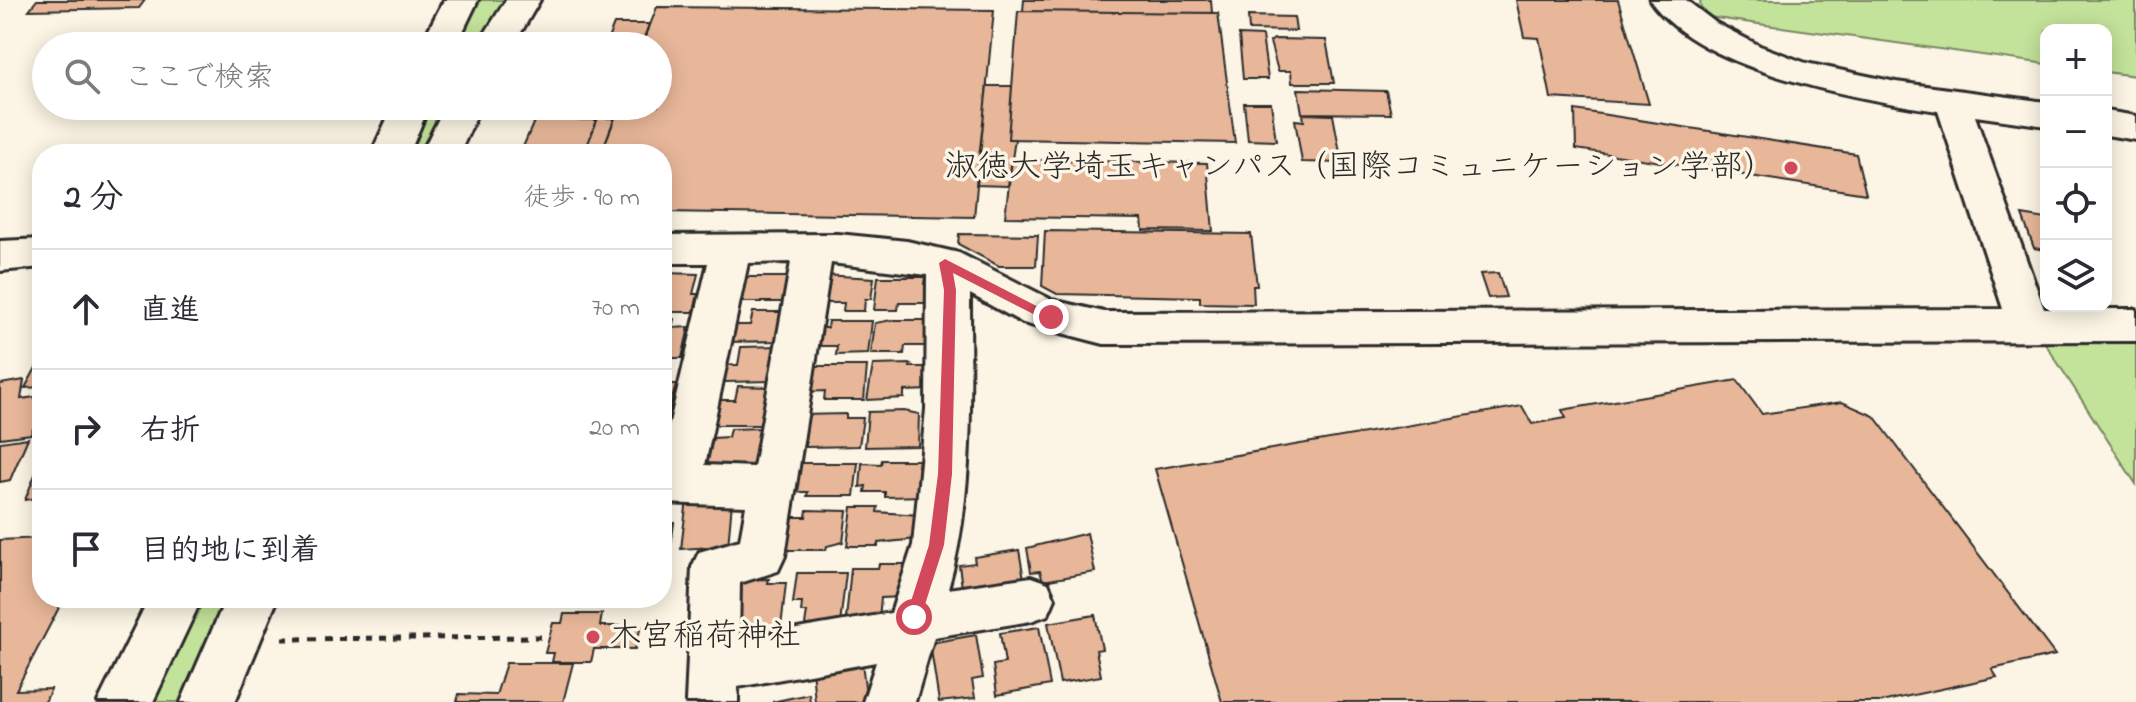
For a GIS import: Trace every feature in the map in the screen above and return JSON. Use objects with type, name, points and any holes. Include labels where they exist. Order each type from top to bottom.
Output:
[{"type":"highway","points":[[445,32],[461,0]]},
{"type":"highway","points":[[504,32],[523,0]]},
{"type":"highway","points":[[394,144],[405,120]]},
{"type":"highway","points":[[445,144],[456,120]]},
{"type":"highway","points":[[125,702],[171,608]]},
{"type":"highway","points":[[208,702],[259,618]]},
{"type":"street","points":[[1666,0],[1716,38],[1760,60],[1857,85],[2040,113]]},
{"type":"street","points":[[1952,100],[2029,326]]},
{"type":"street","points":[[2112,124],[2136,128]]},
{"type":"street","points":[[672,249],[873,250],[945,263],[1051,317],[1104,328],[2136,325]]},
{"type":"street","points":[[672,476],[731,250]]},
{"type":"street","points":[[813,250],[761,556],[716,567],[712,685],[911,625],[1031,599]]},
{"type":"street","points":[[0,256],[32,254]]},
{"type":"street","points":[[889,702],[937,545],[945,474],[950,290],[945,263]]},
{"type":"street","points":[[672,484],[771,487]]},
{"type":"path","points":[[259,618],[541,637]]},
{"type":"green space","points":[[475,0],[511,0],[489,32],[459,32]]},
{"type":"green space","points":[[1700,0],[2136,0],[2136,76],[2112,73],[2112,24],[2040,24],[2040,63],[1702,16]]},
{"type":"green space","points":[[417,120],[437,120],[424,144],[406,144]]},
{"type":"green space","points":[[2045,343],[2136,343],[2136,484]]},
{"type":"green space","points":[[189,608],[231,608],[190,702],[144,702]]},
{"type":"building","points":[[37,0],[145,0],[139,8],[29,10]]},
{"type":"building","points":[[1024,0],[1211,0],[1212,13],[1023,11]]},
{"type":"building","points":[[1516,0],[1618,0],[1649,104],[1551,98],[1539,38],[1524,37]]},
{"type":"building","points":[[657,7],[994,10],[974,217],[672,212],[672,144],[605,144],[614,120],[672,120],[672,32],[647,32]]},
{"type":"building","points":[[1018,11],[1218,13],[1235,143],[1008,139]]},
{"type":"building","points":[[1248,16],[1294,17],[1296,31],[1249,30]]},
{"type":"building","points":[[614,24],[649,24],[646,32],[611,32]]},
{"type":"building","points":[[1239,35],[1262,36],[1268,79],[1243,79]]},
{"type":"building","points":[[1274,39],[1326,40],[1334,83],[1292,83],[1291,71],[1278,71],[1270,42]]},
{"type":"building","points":[[987,86],[1012,86],[1008,139],[1015,139],[1008,186],[976,185]]},
{"type":"building","points":[[1298,89],[1386,91],[1391,114],[1302,113]]},
{"type":"building","points":[[1244,103],[1271,103],[1276,141],[1248,140]]},
{"type":"building","points":[[1575,110],[1856,154],[1866,194],[1576,149]]},
{"type":"building","points":[[1303,114],[1333,115],[1342,163],[1302,162],[1295,120],[1304,121]]},
{"type":"building","points":[[535,120],[597,120],[588,144],[524,144]]},
{"type":"building","points":[[597,120],[614,120],[605,144],[588,144]]},
{"type":"building","points":[[1012,160],[1207,163],[1213,231],[1143,230],[1142,219],[1005,217]]},
{"type":"building","points":[[2022,215],[2040,218],[2040,249],[2034,248]]},
{"type":"building","points":[[1045,231],[1251,234],[1257,286],[1253,286],[1254,304],[1200,303],[1200,297],[1057,294],[1042,286]]},
{"type":"building","points":[[959,234],[1038,235],[1036,266],[999,266],[958,244]]},
{"type":"building","points":[[672,273],[698,274],[693,294],[698,294],[694,312],[672,312]]},
{"type":"building","points":[[1498,273],[1506,297],[1488,298],[1480,274]]},
{"type":"building","points":[[823,275],[874,278],[871,299],[865,299],[864,311],[843,311],[844,303],[823,303]]},
{"type":"building","points":[[738,277],[791,277],[787,302],[733,302]]},
{"type":"building","points":[[878,277],[925,277],[924,284],[930,284],[928,303],[899,303],[898,310],[874,310]]},
{"type":"building","points":[[753,312],[785,312],[780,341],[724,342],[727,325],[750,325]]},
{"type":"building","points":[[931,320],[928,346],[905,346],[904,354],[871,354],[875,323]]},
{"type":"building","points":[[828,321],[872,321],[868,354],[836,355],[837,346],[809,346],[812,328],[827,328]]},
{"type":"building","points":[[689,327],[682,358],[672,358],[672,328]]},
{"type":"building","points":[[778,346],[774,381],[724,382],[727,365],[738,365],[741,347]]},
{"type":"building","points":[[911,364],[910,367],[931,367],[930,390],[904,391],[904,398],[867,400],[873,365]]},
{"type":"building","points":[[808,366],[867,366],[864,400],[824,400],[825,391],[804,392]]},
{"type":"building","points":[[32,375],[32,388],[25,388]]},
{"type":"building","points":[[24,380],[21,399],[32,397],[31,434],[0,438],[0,384]]},
{"type":"building","points":[[1737,380],[1762,414],[1842,402],[1874,416],[2055,655],[1992,669],[1997,677],[1881,702],[1222,702],[1155,469],[1522,406],[1532,424],[1566,418],[1562,410]]},
{"type":"building","points":[[738,386],[770,387],[763,425],[705,425],[711,400],[735,400]]},
{"type":"building","points":[[904,411],[919,414],[918,446],[865,447],[868,412]]},
{"type":"building","points":[[846,414],[846,418],[863,418],[859,446],[806,447],[806,442],[796,442],[800,415]]},
{"type":"building","points":[[762,428],[756,469],[706,470],[713,438],[728,437],[730,429]]},
{"type":"building","points":[[28,438],[10,480],[0,482],[0,442]]},
{"type":"building","points":[[882,460],[919,460],[918,466],[924,466],[925,496],[885,497],[885,492],[865,492],[866,486],[860,487],[862,463],[881,464]]},
{"type":"building","points":[[794,463],[858,463],[854,496],[807,496],[808,492],[798,492],[799,486],[791,487]]},
{"type":"building","points":[[32,482],[32,499],[25,500]]},
{"type":"building","points":[[687,499],[732,502],[728,546],[681,549]]},
{"type":"building","points":[[852,507],[878,507],[877,512],[919,515],[917,539],[878,543],[878,546],[847,546]]},
{"type":"building","points":[[807,510],[847,511],[843,542],[827,546],[826,550],[782,550],[787,517],[806,517]]},
{"type":"building","points":[[1087,533],[1095,572],[1043,581],[1040,571],[1031,572],[1027,548]]},
{"type":"building","points":[[32,538],[32,608],[59,608],[16,690],[51,689],[45,702],[0,702],[0,540]]},
{"type":"building","points":[[1019,550],[1025,585],[963,595],[959,565],[975,563],[974,557]]},
{"type":"building","points":[[879,564],[905,564],[902,597],[881,598],[879,618],[846,619],[851,568],[878,568]]},
{"type":"building","points":[[797,573],[846,573],[840,624],[805,625],[807,612],[801,612],[802,603],[793,603]]},
{"type":"building","points":[[769,579],[768,583],[786,583],[780,636],[752,637],[753,628],[742,628],[743,622],[731,622],[737,580]]},
{"type":"building","name":"木宮稲荷神社","points":[[564,614],[602,614],[600,626],[641,626],[635,649],[594,649],[591,662],[552,662],[554,653],[545,653],[553,623],[562,623]]},
{"type":"building","points":[[1095,615],[1102,649],[1096,650],[1101,676],[1060,683],[1048,623]]},
{"type":"building","points":[[1039,627],[1050,685],[997,695],[993,665],[1005,663],[1000,633]]},
{"type":"building","points":[[976,635],[983,678],[972,680],[975,698],[939,702],[930,643]]},
{"type":"building","points":[[506,663],[573,663],[563,702],[457,702],[459,694],[496,695]]},
{"type":"building","points":[[862,663],[867,702],[815,702],[812,669]]},
{"type":"building","points":[[809,694],[810,702],[772,702]]},
{"type":"place","name":"淑徳大学埼玉キャンパス（国際コミュニケーション学部）","points":[[1791,168]]},
{"type":"place","name":"木宮稲荷神社","points":[[593,637]]},
{"type":"route","points":[[914,617],[937,545],[945,474],[950,290],[945,263],[963,270],[1018,303],[1051,317]]}]
